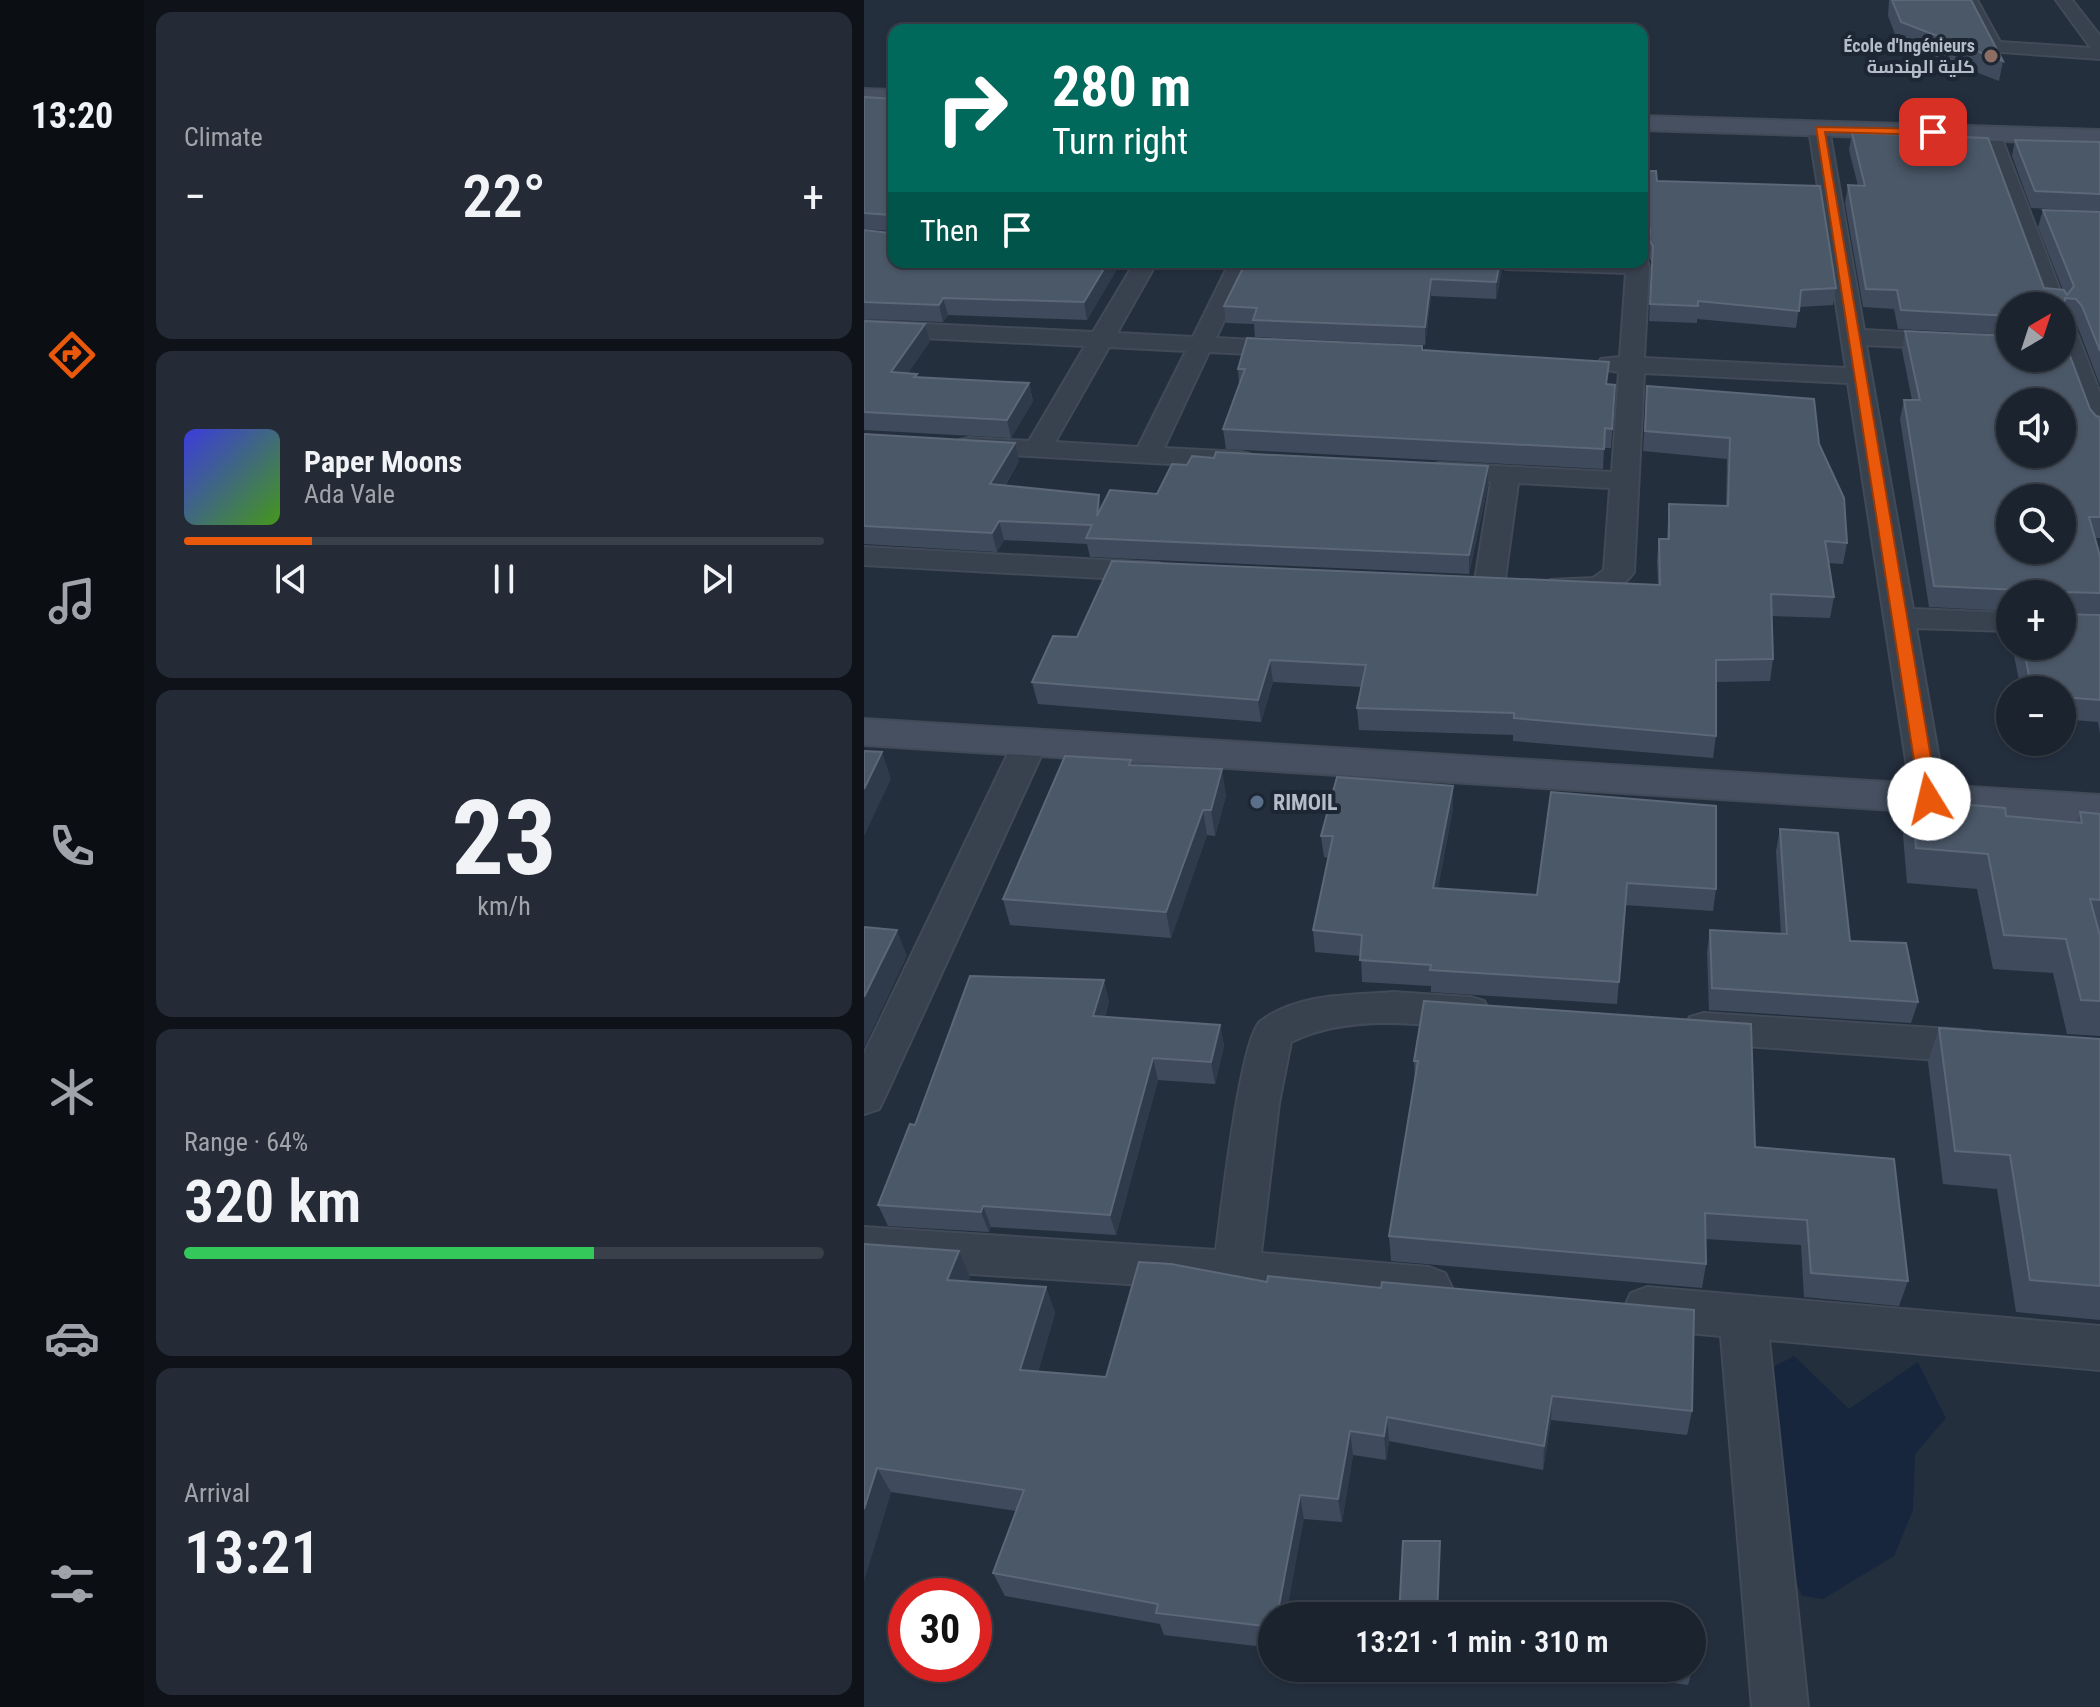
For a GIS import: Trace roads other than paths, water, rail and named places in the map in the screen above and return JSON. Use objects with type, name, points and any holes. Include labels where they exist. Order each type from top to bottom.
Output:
[{"type":"street","points":[[1969,0],[1994,47],[2100,54]]},
{"type":"street","points":[[2064,0],[2100,48]]},
{"type":"street","points":[[864,96],[888,97]]},
{"type":"street","points":[[1648,123],[2100,137]]},
{"type":"street","points":[[1819,129],[1929,799]]},
{"type":"street","points":[[1990,134],[2029,218],[2050,292]]},
{"type":"street","points":[[1037,450],[1143,268]]},
{"type":"street","points":[[1147,456],[1238,268]]},
{"type":"street","points":[[1458,585],[1594,587],[1611,582],[1619,572],[1638,268]]},
{"type":"street","points":[[864,328],[1309,350]]},
{"type":"street","points":[[1853,337],[1996,344]]},
{"type":"street","points":[[1586,363],[1860,376]]},
{"type":"street","points":[[2076,367],[2100,427]]},
{"type":"street","points":[[943,445],[1272,462]]},
{"type":"street","points":[[1413,469],[1626,481]]},
{"type":"street","points":[[1489,586],[1506,474]]},
{"type":"street","points":[[864,556],[1180,573]]},
{"type":"street","points":[[1900,618],[1996,621]]},
{"type":"street","points":[[864,732],[2100,809]]},
{"type":"street","points":[[864,1097],[1030,743]]},
{"type":"street","points":[[1236,1271],[1258,1103],[1273,1033],[1311,1014],[1392,1007],[1503,1015]]},
{"type":"street","points":[[1662,1025],[2011,1050]]},
{"type":"street","points":[[864,1247],[1236,1271],[1474,1292]]},
{"type":"street","points":[[1600,1303],[2100,1348]]},
{"type":"street","points":[[1743,1316],[1780,1707]]},
{"type":"water","points":[[1794,1356],[1849,1409],[1918,1362],[1946,1418],[1915,1454],[1913,1510],[1894,1556],[1823,1599],[1802,1596],[1790,1567],[1766,1371]]},
{"type":"place","name":"École d'Ingénieurs كلية الهندسة","points":[[1991,56]]},
{"type":"place","name":"RIMOIL","points":[[1257,802]]}]
